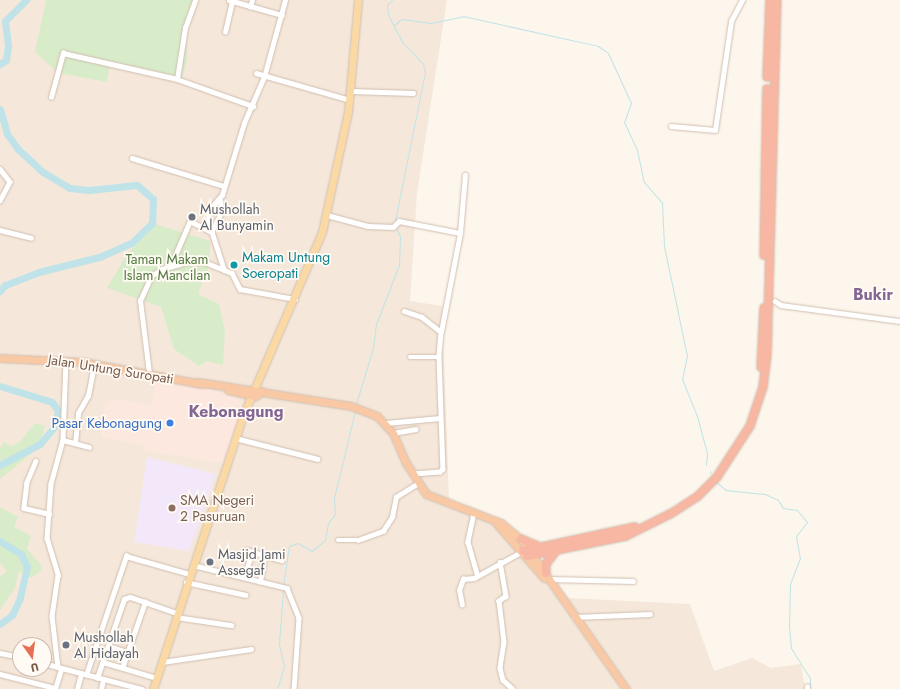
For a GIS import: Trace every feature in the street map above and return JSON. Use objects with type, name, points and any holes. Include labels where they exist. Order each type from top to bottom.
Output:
[{"type":"highway","points":[[529,553],[544,548],[631,529],[674,506],[716,470],[749,416],[760,379],[764,300],[762,205],[770,0]]},
{"type":"highway","points":[[529,553],[556,552],[626,536],[648,527],[698,496],[729,461],[758,408],[765,370],[769,319],[777,0]]},
{"type":"highway","name":"Jalan Untung Suropati","points":[[0,358],[66,361],[94,364],[256,392],[350,406],[362,409],[386,423]]},
{"type":"highway","points":[[386,423],[393,433],[412,474],[430,497],[492,519],[520,539],[544,548]]},
{"type":"highway","points":[[492,519],[529,553],[548,576],[556,591]]},
{"type":"highway","points":[[520,539],[574,618],[626,689]]},
{"type":"highway","points":[[548,576],[546,564],[556,552]]},
{"type":"main road","points":[[153,689],[186,582],[232,450],[295,299],[327,216],[350,100],[358,0]]},
{"type":"main road","points":[[232,450],[239,439],[256,392]]},
{"type":"street","points":[[177,79],[184,34],[195,0]]},
{"type":"street","points":[[225,32],[230,0],[282,15]]},
{"type":"street","points":[[250,7],[252,0]]},
{"type":"street","points":[[212,232],[222,212],[220,199],[244,123],[253,106],[264,77],[285,0]]},
{"type":"street","points":[[671,126],[714,130],[731,21],[742,0]]},
{"type":"street","points":[[51,97],[63,53],[177,79],[253,106]]},
{"type":"street","points":[[256,73],[264,77],[350,100]]},
{"type":"street","points":[[351,90],[414,93]]},
{"type":"street","points":[[132,158],[224,186]]},
{"type":"street","points":[[0,169],[10,182],[0,201]]},
{"type":"street","points":[[412,474],[442,470],[439,357],[441,332],[460,233],[465,175]]},
{"type":"street","points":[[207,227],[209,210],[220,199]]},
{"type":"street","points":[[327,216],[368,226],[395,225],[460,233]]},
{"type":"street","points":[[170,267],[190,221],[207,227],[212,232],[224,270]]},
{"type":"street","points":[[0,230],[31,238]]},
{"type":"street","points":[[149,374],[140,301],[150,276],[170,267],[207,263],[232,273],[240,289],[295,299]]},
{"type":"street","points":[[775,301],[781,305],[900,321]]},
{"type":"street","points":[[404,311],[431,323],[441,332]]},
{"type":"street","points":[[410,357],[439,357]]},
{"type":"street","points":[[0,674],[55,689],[60,668],[52,616],[58,575],[47,542],[51,484],[63,440],[66,361]]},
{"type":"street","points":[[74,443],[78,414],[88,396],[94,364]]},
{"type":"street","points":[[386,423],[440,418]]},
{"type":"street","points":[[393,433],[416,429]]},
{"type":"street","points":[[239,439],[318,459]]},
{"type":"street","points":[[63,440],[90,447]]},
{"type":"street","points":[[36,460],[27,482],[24,508],[49,514]]},
{"type":"street","points":[[338,540],[358,540],[383,531],[396,497],[418,483]]},
{"type":"street","points":[[474,513],[468,542],[477,574]]},
{"type":"street","points":[[246,550],[252,553],[282,560]]},
{"type":"street","points":[[244,578],[252,553]]},
{"type":"street","points":[[462,605],[459,590],[461,582],[500,562],[529,553]]},
{"type":"street","points":[[77,689],[127,555],[189,574]]},
{"type":"street","points":[[260,582],[264,556]]},
{"type":"street","points":[[500,562],[506,596],[499,601],[504,642],[500,668],[504,680],[513,689]]},
{"type":"street","points":[[192,565],[260,582],[284,585],[299,618],[294,689]]},
{"type":"street","points":[[548,576],[634,581]]},
{"type":"street","points":[[186,582],[246,595]]},
{"type":"street","points":[[98,678],[124,599],[130,597],[176,615],[231,625]]},
{"type":"street","points":[[122,668],[145,602]]},
{"type":"street","points":[[574,618],[650,614]]},
{"type":"street","points":[[108,646],[128,652]]},
{"type":"street","points":[[162,662],[251,649]]},
{"type":"street","points":[[0,653],[12,655]]},
{"type":"street","points":[[103,662],[157,678]]},
{"type":"street","points":[[52,666],[83,675],[142,689]]},
{"type":"street","points":[[101,689],[103,680]]},
{"type":"shaded area","points":[[0,0],[447,0],[417,193],[410,301],[442,306],[449,501],[505,520],[568,598],[690,604],[714,671],[752,658],[771,668],[801,664],[805,689],[0,689]]},
{"type":"shaded area","name":"Pasar Kebonagung","points":[[156,381],[231,394],[240,401],[242,409],[224,464],[143,450],[143,445],[101,437],[105,404],[116,399],[151,406]]},
{"type":"shaded area","name":"SMA Negeri 2 Pasuruan","points":[[147,457],[216,474],[189,551],[134,542]]},
{"type":"green space","points":[[46,0],[196,0],[186,27],[187,60],[182,78],[110,64],[107,82],[58,73],[35,52]]},
{"type":"green space","name":"Taman Makam Islam Mancilan","points":[[155,224],[210,241],[209,266],[198,294],[219,304],[225,332],[223,365],[207,361],[199,366],[174,349],[161,307],[107,288],[127,254]]},
{"type":"green space","points":[[35,423],[45,426],[40,444],[45,442],[0,479],[0,448],[4,442],[11,446],[20,442]]},
{"type":"green space","points":[[0,507],[18,517],[14,527],[31,536],[27,549],[42,566],[41,571],[31,578],[19,571],[15,588],[0,610],[0,577],[7,571],[0,563]]},
{"type":"waterway","points":[[0,64],[6,60],[8,45],[5,21],[26,0]]},
{"type":"waterway","points":[[392,0],[387,5],[388,15],[403,43],[423,64],[425,72],[395,221]]},
{"type":"waterway","points":[[394,25],[402,19],[431,23],[463,16],[598,46],[608,53],[631,103],[624,122],[637,150],[644,182],[662,203],[664,246],[687,356],[682,379],[697,416],[707,454],[706,465]]},
{"type":"waterway","points":[[0,109],[7,134],[18,149],[43,172],[70,188],[89,190],[137,185],[153,199],[152,223],[131,243],[99,257],[39,272],[5,285],[0,291]]},
{"type":"waterway","points":[[356,404],[373,348],[376,324],[399,265],[400,236],[395,226]]},
{"type":"waterway","points":[[0,386],[52,402],[58,411],[55,426],[40,444],[0,465]]},
{"type":"waterway","points":[[283,586],[289,546],[298,543],[312,551],[325,540],[328,523],[335,514],[334,498],[355,411]]},
{"type":"waterway","points":[[716,482],[726,490],[765,494],[778,500],[783,508],[797,510],[807,522],[796,536],[800,558],[790,584],[789,626],[791,648],[810,678],[810,689]]},
{"type":"waterway","points":[[0,541],[21,554],[27,567],[20,598],[12,615],[0,624]]},
{"type":"waterway","points":[[277,689],[284,666],[279,644],[283,589]]},
{"type":"place","name":"Mushollah Al Bunyamin","points":[[192,217]]},
{"type":"place","name":"Makam Untung Soeropati","points":[[234,265]]},
{"type":"place","name":"Pasar Kebonagung","points":[[170,423]]},
{"type":"place","name":"SMA Negeri 2 Pasuruan","points":[[172,508]]},
{"type":"place","name":"Masjid Jami Assegaf","points":[[210,562]]},
{"type":"place","name":"Mushollah Al Hidayah","points":[[66,645]]},
{"type":"district","name":"Bukir","points":[[873,295]]},
{"type":"district","name":"Kebonagung","points":[[236,412]]}]
